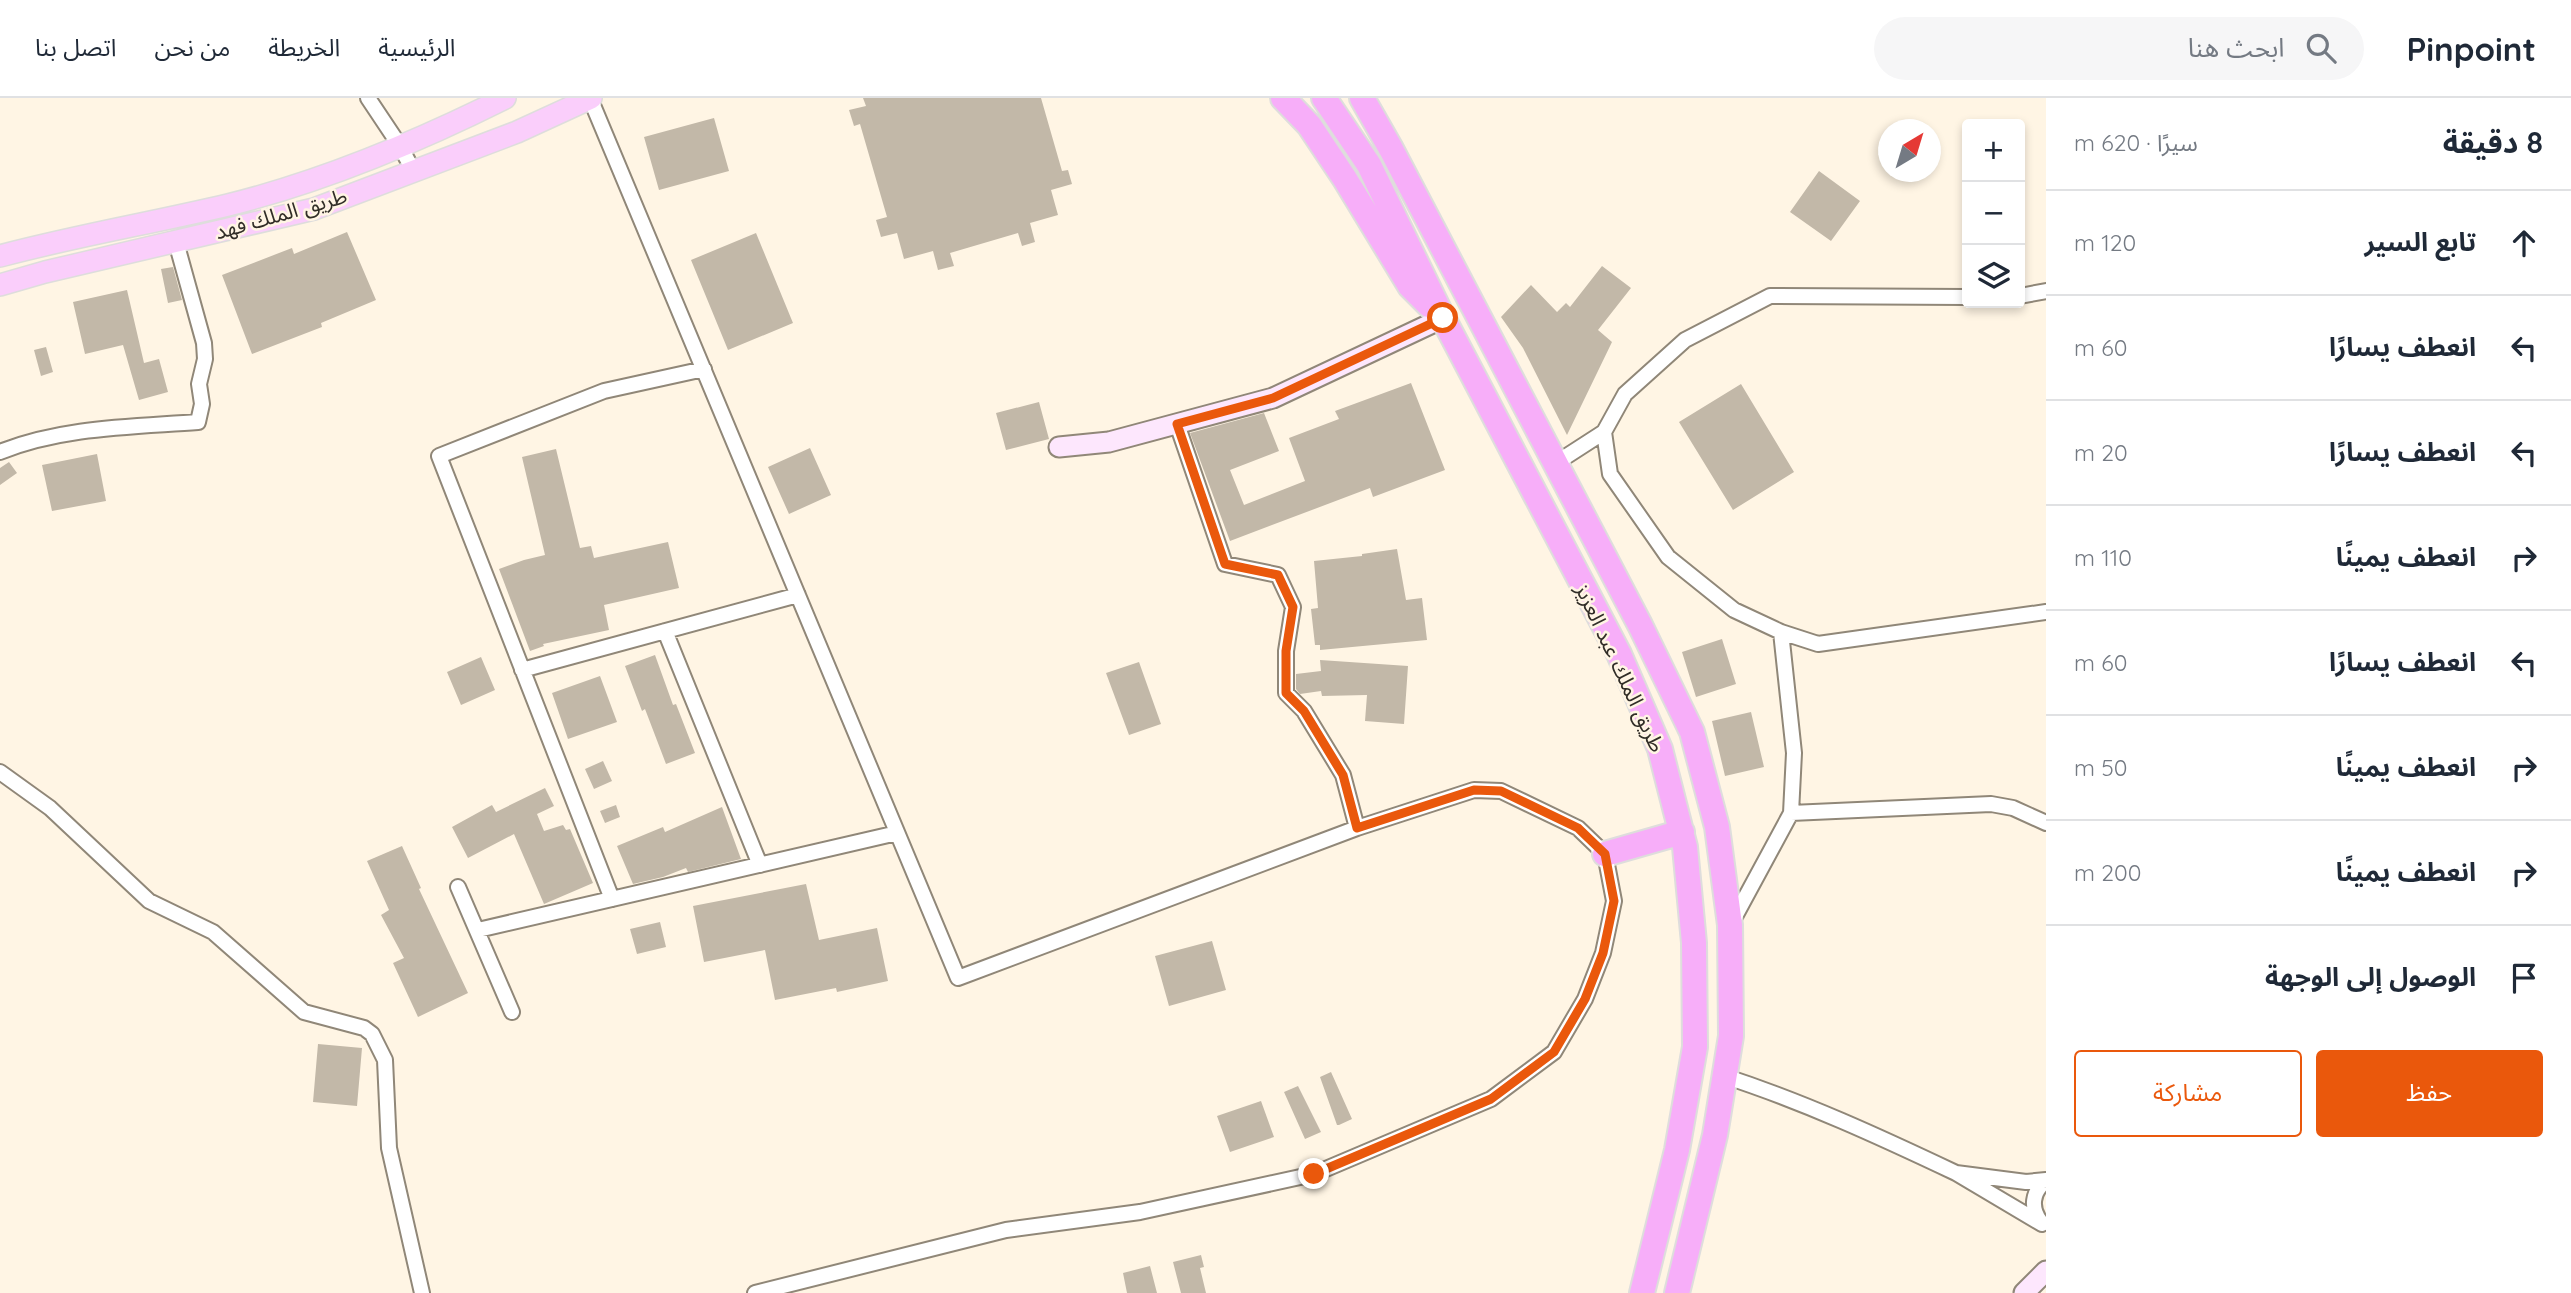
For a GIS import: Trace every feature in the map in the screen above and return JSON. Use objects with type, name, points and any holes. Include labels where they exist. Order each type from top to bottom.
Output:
[{"type":"highway","points":[[1283,98],[1309,125],[1410,286],[1443,318]]},
{"type":"highway","name":"طريق الملك عبد العزيز","points":[[1324,98],[1369,165],[1443,318],[1619,654],[1660,749],[1685,847],[1694,943],[1695,1047],[1677,1150],[1642,1293]]},
{"type":"highway","name":"طريق الملك عبد العزيز","points":[[1362,98],[1556,463],[1692,732],[1717,827],[1730,925],[1731,1036],[1715,1135],[1677,1293]]},
{"type":"highway","points":[[1379,98],[1457,274]]},
{"type":"highway","points":[[1605,854],[1682,832]]},
{"type":"main road","name":"طريق الملك فهد","points":[[0,256],[229,204],[295,185],[400,146],[505,98]]},
{"type":"main road","name":"طريق الملك فهد","points":[[0,285],[314,209],[517,132],[591,98]]},
{"type":"street","points":[[368,98],[414,172]]},
{"type":"street","points":[[591,98],[958,978],[1357,828],[1474,790],[1501,791],[1578,828],[1605,854],[1614,901],[1603,953],[1585,999],[1554,1052],[1491,1099],[1314,1174],[1140,1212],[1006,1230],[755,1293]]},
{"type":"street","points":[[0,452],[24,442],[82,431],[198,422],[202,404],[199,384],[205,359],[204,342],[176,242]]},
{"type":"street","points":[[2025,295],[2046,291]]},
{"type":"street","points":[[1556,463],[1604,432],[1625,394],[1685,340],[1770,296],[1962,297]]},
{"type":"street","points":[[1059,447],[1109,442],[1273,398],[1443,318]]},
{"type":"street","points":[[612,899],[439,456],[604,391],[704,369]]},
{"type":"street","points":[[1177,424],[1225,564],[1278,575],[1293,607],[1286,651],[1286,693],[1304,711],[1343,775],[1357,828]]},
{"type":"street","points":[[1604,432],[1610,474],[1668,557],[1734,610],[1781,632],[1818,644],[2046,612]]},
{"type":"street","points":[[522,670],[798,595]]},
{"type":"street","points":[[665,631],[760,865]]},
{"type":"street","points":[[1730,925],[1791,813],[1794,752],[1781,632]]},
{"type":"street","points":[[0,772],[50,808],[149,901],[213,932],[304,1012],[364,1028],[372,1034],[385,1060],[389,1148],[422,1293]]},
{"type":"street","points":[[1791,813],[1991,804],[2013,808],[2046,823]]},
{"type":"street","points":[[478,930],[897,833]]},
{"type":"street","points":[[458,887],[512,1012]]},
{"type":"street","points":[[1724,1076],[1848,1122],[1956,1172],[2044,1225]]},
{"type":"street","points":[[1956,1172],[2026,1182],[2046,1180]]},
{"type":"street","points":[[2044,1225],[2034,1209],[2034,1200],[2036,1192],[2046,1180]]},
{"type":"street","points":[[2024,1293],[2046,1271]]},
{"type":"building","points":[[863,98],[1041,98],[1062,171],[1068,170],[1072,184],[1051,190],[1058,215],[1030,223],[1035,242],[1022,246],[1018,233],[950,253],[954,266],[938,270],[933,251],[904,259],[897,233],[881,237],[876,220],[887,217],[860,124],[854,126],[849,110],[866,106]]},
{"type":"building","points":[[714,118],[729,171],[659,190],[644,137]]},
{"type":"building","points":[[1819,171],[1860,201],[1831,241],[1790,212]]},
{"type":"building","points":[[347,232],[376,300],[321,323],[322,327],[252,354],[222,275],[292,248],[294,254]]},
{"type":"building","points":[[756,233],[793,323],[728,350],[691,260]]},
{"type":"building","points":[[1602,266],[1631,288],[1598,330],[1612,342],[1567,435],[1523,348],[1501,317],[1531,285],[1557,312],[1566,303],[1570,307]]},
{"type":"building","points":[[173,267],[182,300],[168,303],[161,269]]},
{"type":"building","points":[[127,290],[144,363],[159,359],[168,392],[139,400],[123,345],[85,354],[73,302]]},
{"type":"building","points":[[46,347],[53,372],[41,376],[34,350]]},
{"type":"building","points":[[1411,383],[1445,470],[1373,497],[1370,488],[1230,541],[1190,433],[1264,413],[1279,451],[1230,470],[1244,505],[1305,481],[1289,438],[1339,419],[1335,411]]},
{"type":"building","points":[[1741,384],[1794,472],[1733,510],[1679,422]]},
{"type":"building","points":[[1039,402],[1049,439],[1006,450],[996,413]]},
{"type":"building","points":[[810,448],[831,495],[789,514],[768,467]]},
{"type":"building","points":[[556,449],[580,548],[591,546],[594,558],[668,542],[679,588],[604,605],[609,630],[543,644],[544,646],[530,651],[499,569],[545,555],[522,457]]},
{"type":"building","points":[[97,454],[106,501],[52,511],[42,465]]},
{"type":"building","points":[[9,462],[17,473],[0,485],[0,468]]},
{"type":"building","points":[[1397,549],[1406,600],[1422,598],[1427,640],[1320,650],[1320,645],[1315,645],[1311,609],[1318,608],[1314,561]]},
{"type":"building","points":[[1722,639],[1736,684],[1696,697],[1682,652]]},
{"type":"building","points":[[655,655],[673,705],[676,704],[695,753],[666,764],[625,666]]},
{"type":"building","points":[[481,657],[495,690],[461,705],[447,672]]},
{"type":"building","points":[[1320,660],[1408,666],[1404,724],[1365,721],[1367,695],[1322,696],[1321,691],[1300,694],[1296,689],[1296,674],[1321,671]]},
{"type":"building","points":[[1139,662],[1161,724],[1129,735],[1106,673]]},
{"type":"building","points":[[600,676],[617,722],[568,739],[552,693]]},
{"type":"building","points":[[1751,712],[1764,767],[1725,776],[1712,721]]},
{"type":"building","points":[[603,761],[612,781],[594,789],[585,769]]},
{"type":"building","points":[[545,788],[554,806],[537,814],[544,831],[563,825],[566,830],[570,829],[593,883],[544,904],[514,834],[468,858],[452,827],[492,805],[496,812]]},
{"type":"building","points":[[616,805],[620,817],[605,823],[600,811]]},
{"type":"building","points":[[722,807],[741,859],[688,872],[686,868],[633,884],[617,846],[663,827],[665,832]]},
{"type":"building","points":[[402,846],[421,888],[419,889],[468,993],[418,1017],[393,963],[404,958],[381,915],[389,910],[367,861]]},
{"type":"building","points":[[806,884],[819,940],[877,928],[888,981],[837,992],[836,988],[775,1000],[765,950],[704,962],[693,906]]},
{"type":"building","points":[[660,922],[666,947],[637,954],[630,929]]},
{"type":"building","points":[[1212,941],[1226,990],[1169,1006],[1155,956]]},
{"type":"building","points":[[318,1044],[362,1048],[357,1106],[313,1102]]},
{"type":"building","points":[[1331,1072],[1352,1119],[1339,1125],[1320,1077]]},
{"type":"building","points":[[1298,1086],[1321,1132],[1305,1139],[1284,1092]]},
{"type":"building","points":[[1261,1101],[1274,1137],[1230,1152],[1217,1116]]},
{"type":"building","points":[[1201,1255],[1204,1267],[1200,1268],[1206,1293],[1181,1293],[1173,1262]]},
{"type":"building","points":[[1150,1266],[1157,1293],[1127,1293],[1123,1273]]},
{"type":"route","points":[[1314,1174],[1491,1099],[1554,1052],[1585,999],[1603,953],[1614,901],[1605,854],[1578,828],[1501,791],[1474,790],[1357,828],[1343,775],[1304,711],[1286,693],[1286,651],[1293,607],[1278,575],[1225,564],[1177,424],[1273,398],[1443,318]]}]
